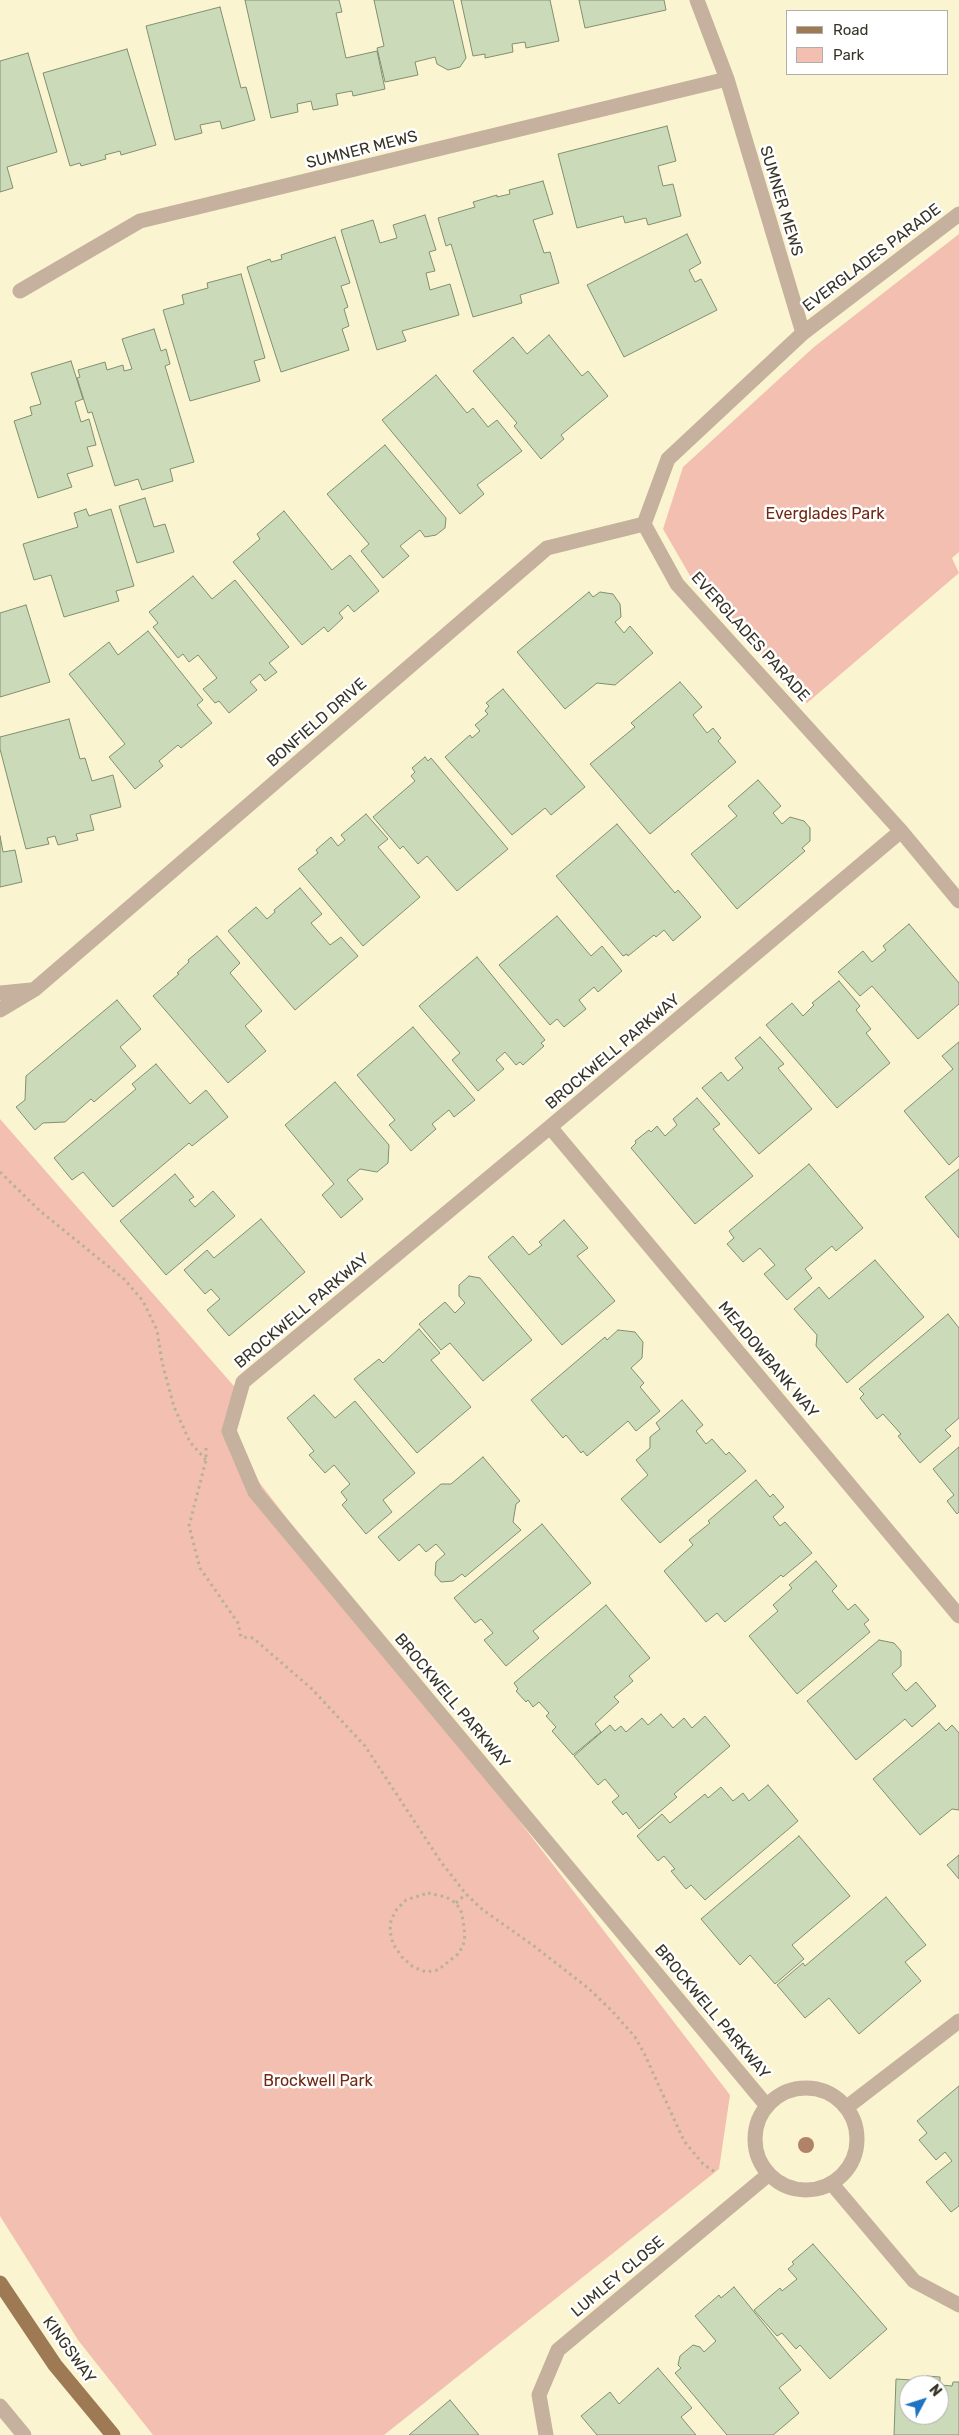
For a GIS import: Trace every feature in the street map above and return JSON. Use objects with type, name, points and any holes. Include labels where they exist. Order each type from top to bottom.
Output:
[{"type":"main road","name":"KINGSWAY","points":[[0,2283],[55,2365],[113,2435]]},
{"type":"street","name":"SUMNER MEWS","points":[[697,0],[727,79],[802,333]]},
{"type":"street","name":"SUMNER MEWS","points":[[20,291],[140,222],[727,79]]},
{"type":"street","name":"EVERGLADES PARADE","points":[[959,214],[802,333],[668,459],[644,524],[678,584],[901,832],[959,901]]},
{"type":"street","name":"BONFIELD DRIVE","points":[[0,1010],[35,989],[547,548],[644,524]]},
{"type":"street","name":"BROCKWELL PARKWAY","points":[[767,2106],[254,1492],[229,1431],[243,1382],[901,832]]},
{"type":"street","points":[[0,993],[35,989]]},
{"type":"street","name":"MEADOWBANK WAY","points":[[550,1127],[959,1616]]},
{"type":"street","points":[[847,2107],[959,2021]]},
{"type":"street","points":[[811,2088],[833,2095],[847,2107],[857,2127],[858,2145],[853,2161],[843,2176],[832,2184],[810,2191],[792,2189],[769,2174],[760,2161],[756,2144],[756,2127],[767,2106],[777,2097],[793,2090],[811,2088]]},
{"type":"street","name":"LUMLEY CLOSE","points":[[546,2435],[539,2395],[558,2350],[769,2174]]},
{"type":"street","points":[[832,2184],[914,2281],[959,2305]]},
{"type":"street","points":[[0,2406],[24,2435]]},
{"type":"path","points":[[0,1172],[40,1211],[124,1279],[143,1301],[157,1330],[162,1362],[174,1407],[190,1442],[206,1460]]},
{"type":"path","points":[[206,1443],[206,1460],[189,1526],[200,1568],[238,1623],[242,1637],[254,1638],[312,1689],[365,1746],[441,1862],[466,1894],[483,1910],[534,1946],[588,1988],[613,2012],[639,2045],[684,2141],[703,2164],[715,2172]]},
{"type":"path","points":[[428,1893],[446,1897],[456,1903],[462,1913],[465,1935],[463,1946],[458,1954],[438,1970],[426,1972],[413,1967],[402,1957],[393,1944],[391,1920],[397,1909],[406,1900],[428,1893]]},
{"type":"path","points":[[456,1903],[466,1894]]},
{"type":"green space","name":"Everglades Park","points":[[959,234],[959,552],[952,558],[959,573],[807,703],[692,579],[663,529],[683,467],[814,347]]},
{"type":"green space","name":"Brockwell Park","points":[[0,1119],[240,1393],[229,1431],[239,1456],[730,2095],[719,2169],[384,2435],[153,2435],[78,2340],[0,2216]]},
{"type":"building","points":[[245,0],[339,0],[342,12],[336,13],[346,58],[377,51],[385,89],[353,96],[352,91],[336,94],[338,105],[313,110],[311,101],[297,104],[298,112],[271,118]]},
{"type":"building","points":[[374,0],[453,0],[466,58],[460,67],[448,70],[437,64],[435,57],[415,62],[418,75],[385,82],[377,48],[384,46]]},
{"type":"building","points":[[461,0],[550,0],[559,41],[526,48],[525,42],[512,44],[513,52],[485,58],[485,54],[473,56]]},
{"type":"building","points":[[579,0],[664,0],[666,10],[585,28]]},
{"type":"building","points":[[220,7],[241,88],[246,87],[255,120],[222,129],[220,121],[200,125],[202,133],[175,140],[146,26]]},
{"type":"building","points":[[127,49],[156,145],[121,155],[120,151],[105,155],[106,159],[81,166],[80,163],[70,166],[43,73]]},
{"type":"building","points":[[28,53],[57,152],[7,167],[13,188],[0,192],[0,61]]},
{"type":"building","points":[[667,126],[676,161],[658,166],[663,186],[673,184],[681,216],[648,225],[646,218],[625,223],[623,216],[577,228],[558,154]]},
{"type":"building","points":[[543,181],[553,214],[533,220],[544,253],[550,252],[559,283],[520,295],[522,303],[473,317],[451,244],[446,246],[438,218],[475,207],[473,202],[497,195],[497,197],[510,194],[509,190]]},
{"type":"building","points":[[425,215],[436,250],[429,252],[435,271],[426,273],[430,290],[450,284],[459,315],[402,331],[406,341],[377,350],[341,230],[373,220],[380,243],[397,238],[393,225]]},
{"type":"building","points":[[687,234],[701,263],[689,270],[695,282],[701,279],[717,310],[624,357],[587,285]]},
{"type":"building","points":[[335,237],[350,283],[341,286],[348,307],[344,309],[349,326],[342,329],[349,350],[281,372],[247,267],[270,259],[271,262],[282,259],[281,255]]},
{"type":"building","points":[[241,274],[265,358],[254,361],[260,381],[190,401],[163,310],[184,304],[182,295],[208,288],[207,283]]},
{"type":"building","points":[[154,329],[161,351],[166,349],[170,364],[165,366],[194,462],[170,469],[173,481],[142,490],[138,479],[115,486],[92,412],[88,413],[77,378],[80,377],[78,370],[105,362],[107,370],[123,365],[124,371],[132,369],[122,339]]},
{"type":"building","points":[[549,335],[582,376],[588,371],[608,396],[561,435],[564,439],[541,459],[514,426],[517,423],[473,371],[513,337],[527,354]]},
{"type":"building","points":[[71,361],[83,399],[75,402],[81,422],[89,419],[96,445],[87,447],[93,466],[67,474],[72,487],[38,498],[14,421],[32,415],[30,407],[41,404],[31,373]]},
{"type":"building","points":[[436,375],[467,413],[473,408],[488,427],[497,420],[522,451],[477,485],[484,494],[460,514],[382,420]]},
{"type":"building","points":[[385,445],[446,518],[445,528],[436,535],[425,537],[420,530],[400,546],[409,556],[383,578],[361,551],[369,544],[327,494]]},
{"type":"building","points":[[145,498],[154,527],[165,524],[174,552],[137,563],[119,506]]},
{"type":"building","points":[[86,509],[89,516],[111,509],[134,586],[116,591],[119,601],[64,617],[51,575],[34,580],[23,544],[78,527],[74,513]]},
{"type":"building","points":[[284,511],[332,570],[350,555],[379,591],[354,612],[348,605],[339,613],[343,618],[328,632],[324,627],[302,645],[233,562],[260,539],[257,534]]},
{"type":"building","points":[[193,576],[212,599],[235,580],[289,647],[269,663],[277,672],[265,681],[260,674],[250,682],[257,690],[229,713],[219,701],[215,703],[203,689],[217,678],[198,655],[189,662],[183,654],[178,658],[153,627],[158,623],[149,612]]},
{"type":"building","points":[[589,592],[593,597],[600,592],[613,594],[620,604],[621,617],[615,622],[624,633],[630,626],[653,653],[615,685],[597,683],[565,709],[517,652]]},
{"type":"building","points":[[26,605],[50,682],[0,697],[0,613]]},
{"type":"building","points":[[148,631],[203,700],[197,705],[212,723],[181,748],[178,745],[159,761],[163,766],[135,789],[109,757],[125,744],[69,674],[109,642],[118,655]]},
{"type":"building","points":[[680,682],[702,707],[693,715],[707,733],[713,728],[721,738],[718,741],[736,762],[650,834],[590,764],[635,727],[631,723]]},
{"type":"building","points":[[503,689],[585,787],[551,815],[545,808],[512,835],[445,757],[470,735],[472,738],[480,731],[475,725],[488,714],[485,711],[489,706],[486,703]]},
{"type":"building","points":[[69,719],[80,759],[85,758],[92,781],[113,775],[121,807],[90,815],[94,830],[76,834],[78,840],[58,845],[55,836],[47,838],[49,844],[26,849],[0,749],[0,737]]},
{"type":"building","points":[[425,757],[428,761],[431,758],[508,849],[457,891],[427,856],[418,864],[403,846],[400,849],[373,817],[415,781],[411,776],[415,772],[412,768]]},
{"type":"building","points":[[758,780],[781,806],[773,813],[782,824],[790,817],[804,821],[810,828],[810,841],[802,848],[805,851],[737,909],[691,854],[737,816],[728,806]]},
{"type":"building","points":[[366,814],[388,839],[378,847],[420,897],[363,946],[298,869],[318,853],[316,850],[331,837],[338,846],[345,840],[341,835]]},
{"type":"building","points":[[617,824],[675,893],[678,890],[701,917],[673,941],[664,930],[656,937],[654,935],[628,956],[627,954],[623,956],[556,876]]},
{"type":"building","points":[[0,836],[3,852],[15,850],[22,882],[0,887]]},
{"type":"building","points":[[300,888],[322,914],[311,923],[330,945],[341,937],[358,956],[295,1010],[228,931],[256,907],[267,919],[275,912],[274,910]]},
{"type":"building","points":[[557,916],[591,956],[602,946],[622,971],[598,992],[594,987],[579,1000],[586,1009],[564,1027],[557,1019],[550,1025],[499,965]]},
{"type":"building","points":[[909,924],[959,983],[959,1004],[918,1039],[872,986],[860,996],[838,972],[863,951],[872,962],[886,950],[883,946]]},
{"type":"building","points":[[217,936],[240,963],[230,973],[262,1011],[245,1026],[266,1051],[228,1083],[153,996],[179,974],[177,973],[189,962],[188,960]]},
{"type":"building","points":[[477,957],[545,1040],[541,1043],[544,1046],[523,1065],[520,1062],[516,1065],[505,1052],[496,1060],[504,1069],[478,1091],[452,1060],[460,1053],[419,1006]]},
{"type":"building","points":[[839,981],[860,1006],[856,1010],[871,1029],[866,1033],[890,1063],[837,1108],[766,1025],[792,1003],[803,1016],[814,1005],[812,1003]]},
{"type":"building","points":[[117,1000],[141,1029],[120,1047],[136,1066],[94,1102],[91,1099],[65,1122],[43,1123],[35,1130],[16,1107],[25,1100],[26,1076]]},
{"type":"building","points":[[413,1027],[475,1100],[454,1117],[449,1110],[432,1124],[436,1129],[411,1151],[389,1125],[395,1120],[357,1075]]},
{"type":"building","points":[[760,1037],[784,1064],[778,1068],[812,1109],[759,1154],[702,1088],[721,1072],[728,1081],[743,1068],[735,1058]]},
{"type":"building","points":[[959,1042],[959,1156],[949,1165],[904,1111],[953,1069],[942,1056]]},
{"type":"building","points":[[156,1064],[190,1104],[206,1090],[228,1117],[192,1146],[189,1143],[113,1207],[83,1172],[72,1180],[54,1158],[136,1089],[132,1084]]},
{"type":"building","points":[[335,1082],[389,1145],[388,1163],[377,1172],[360,1169],[347,1180],[363,1199],[341,1218],[322,1195],[334,1184],[285,1125]]},
{"type":"building","points":[[697,1098],[720,1124],[713,1129],[753,1176],[695,1224],[631,1148],[636,1143],[635,1141],[649,1130],[651,1132],[657,1126],[665,1136],[677,1125],[673,1119]]},
{"type":"building","points":[[809,1164],[863,1228],[836,1251],[832,1246],[805,1269],[812,1278],[787,1300],[764,1274],[775,1265],[760,1248],[743,1262],[727,1244],[734,1238],[729,1231]]},
{"type":"building","points":[[959,1169],[959,1238],[925,1197]]},
{"type":"building","points":[[175,1174],[194,1197],[189,1200],[195,1207],[213,1191],[235,1216],[166,1275],[120,1221]]},
{"type":"building","points":[[261,1219],[305,1272],[229,1336],[207,1310],[220,1299],[211,1289],[205,1294],[184,1270],[207,1250],[214,1258]]},
{"type":"building","points":[[564,1220],[588,1248],[577,1256],[615,1301],[562,1345],[488,1257],[513,1236],[529,1255],[542,1245],[539,1242]]},
{"type":"building","points":[[875,1260],[924,1317],[847,1383],[816,1346],[817,1335],[794,1309],[819,1287],[829,1299]]},
{"type":"building","points":[[469,1276],[480,1278],[532,1340],[483,1381],[450,1343],[441,1350],[419,1324],[445,1302],[455,1313],[465,1303],[459,1296],[459,1285]]},
{"type":"building","points":[[948,1314],[959,1328],[959,1418],[945,1430],[951,1436],[920,1463],[898,1436],[901,1434],[883,1414],[877,1419],[860,1398],[864,1394],[859,1389]]},
{"type":"building","points":[[419,1329],[440,1353],[431,1360],[471,1407],[417,1453],[354,1379],[379,1359],[383,1363]]},
{"type":"building","points":[[618,1330],[635,1332],[643,1342],[642,1358],[631,1368],[644,1383],[640,1387],[660,1411],[636,1431],[628,1421],[587,1456],[583,1451],[581,1453],[566,1435],[563,1438],[531,1400],[605,1337],[607,1340]]},
{"type":"building","points":[[314,1395],[335,1418],[355,1401],[415,1473],[383,1500],[392,1512],[366,1534],[342,1505],[347,1500],[341,1492],[350,1484],[334,1465],[325,1473],[309,1455],[314,1451],[287,1418]]},
{"type":"building","points":[[682,1400],[703,1425],[696,1431],[706,1444],[712,1439],[726,1455],[729,1452],[746,1471],[660,1543],[621,1499],[648,1475],[636,1460],[650,1448],[650,1437],[660,1429],[656,1423]]},
{"type":"building","points":[[959,1447],[959,1512],[957,1514],[947,1501],[954,1495],[933,1469]]},
{"type":"building","points":[[483,1457],[520,1501],[516,1504],[513,1522],[521,1530],[465,1577],[462,1574],[453,1581],[441,1582],[435,1575],[436,1562],[445,1554],[436,1544],[426,1552],[419,1544],[399,1561],[378,1537],[441,1484],[451,1484]]},
{"type":"building","points":[[756,1480],[770,1497],[773,1494],[784,1507],[773,1517],[780,1526],[785,1522],[812,1553],[783,1577],[781,1575],[725,1622],[717,1613],[706,1622],[664,1571],[693,1545],[689,1540],[710,1523],[708,1521]]},
{"type":"building","points":[[542,1524],[591,1583],[533,1631],[539,1638],[506,1666],[484,1640],[493,1633],[481,1619],[475,1623],[454,1598]]},
{"type":"building","points":[[816,1561],[837,1586],[832,1591],[848,1610],[855,1604],[869,1620],[864,1624],[870,1632],[797,1694],[749,1636],[778,1611],[773,1605],[792,1588],[789,1585]]},
{"type":"building","points":[[606,1605],[650,1658],[629,1676],[633,1681],[614,1697],[619,1702],[595,1724],[601,1732],[573,1755],[552,1731],[556,1727],[546,1716],[549,1713],[539,1702],[533,1707],[528,1700],[526,1702],[516,1691],[518,1689],[514,1683]]},
{"type":"building","points":[[879,1640],[894,1643],[901,1651],[901,1666],[892,1674],[906,1691],[916,1682],[936,1706],[912,1727],[905,1719],[856,1760],[807,1701]]},
{"type":"building","points":[[661,1714],[673,1728],[684,1718],[692,1728],[705,1716],[730,1746],[674,1794],[677,1797],[639,1829],[626,1812],[623,1815],[612,1802],[619,1796],[605,1779],[598,1785],[574,1756],[610,1725],[615,1731],[621,1726],[626,1732],[642,1718],[648,1725]]},
{"type":"building","points":[[939,1723],[946,1731],[952,1725],[959,1733],[959,1810],[952,1809],[920,1835],[873,1779]]},
{"type":"building","points":[[768,1785],[798,1821],[705,1900],[691,1885],[686,1889],[671,1871],[675,1869],[664,1856],[658,1861],[637,1836],[662,1814],[670,1823],[705,1794],[708,1798],[721,1787],[733,1801],[743,1793],[749,1801]]},
{"type":"building","points":[[799,1836],[850,1896],[792,1945],[804,1959],[775,1984],[750,1955],[740,1965],[701,1919]]},
{"type":"building","points":[[959,1855],[959,1879],[947,1865]]},
{"type":"building","points":[[886,1897],[926,1945],[905,1962],[921,1981],[859,2034],[829,1998],[805,2018],[777,1985],[803,1963],[805,1966]]},
{"type":"building","points":[[959,2086],[959,2206],[951,2212],[926,2182],[952,2161],[945,2152],[936,2160],[919,2140],[927,2133],[917,2121]]},
{"type":"building","points":[[813,2244],[887,2329],[830,2379],[800,2345],[796,2349],[782,2333],[777,2336],[754,2310],[780,2288],[782,2291],[797,2279],[788,2269],[794,2264],[792,2262]]},
{"type":"building","points":[[734,2287],[801,2370],[779,2388],[799,2413],[773,2435],[727,2435],[675,2373],[681,2368],[678,2365],[680,2356],[693,2345],[700,2347],[704,2352],[716,2341],[695,2316],[719,2295],[721,2298]]},
{"type":"building","points":[[658,2368],[692,2408],[681,2417],[696,2435],[597,2435],[581,2416],[610,2392],[619,2404]]},
{"type":"building","points":[[896,2379],[899,2379],[899,2425],[949,2425],[949,2386],[952,2386],[953,2382],[959,2382],[959,2435],[894,2435]]},
{"type":"building","points":[[450,2400],[479,2435],[409,2435]]}]
